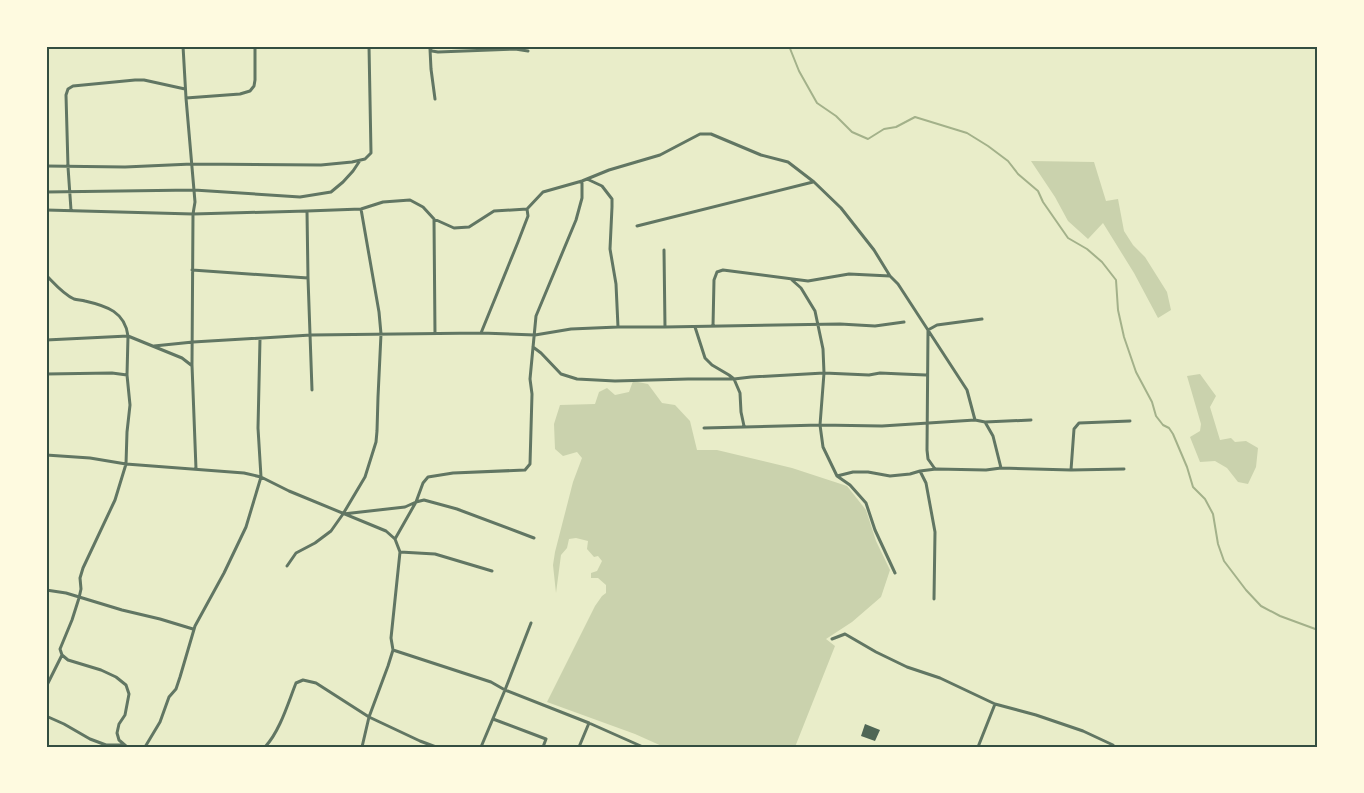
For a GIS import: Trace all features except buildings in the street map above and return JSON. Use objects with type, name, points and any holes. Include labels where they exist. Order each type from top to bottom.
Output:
[{"type":"street","points":[[183,46],[185,89],[196,202],[193,214],[192,270],[192,365],[196,468]]},
{"type":"street","points":[[186,98],[240,94],[250,91],[254,86],[255,80],[255,46]]},
{"type":"street","points":[[46,166],[321,165],[365,159],[371,152],[368,46]]},
{"type":"street","points":[[430,48],[432,51],[438,52],[515,49],[528,51]]},
{"type":"street","points":[[430,48],[435,99]]},
{"type":"street","points":[[71,210],[66,95],[68,90],[73,86],[135,80],[144,80],[185,89]]},
{"type":"street","points":[[46,210],[193,214],[307,211],[361,209],[383,202],[410,200],[423,208],[434,219],[454,228],[461,228],[469,227],[494,211],[527,209],[543,192],[582,181],[609,170],[660,154],[700,134],[711,134],[761,155],[788,162],[814,182],[841,208],[874,250],[890,276],[898,284],[967,390],[975,420]]},
{"type":"street","points":[[46,192],[194,190],[300,197],[331,192],[353,172],[359,161]]},
{"type":"street","points":[[587,179],[602,186],[612,199],[610,249],[616,284],[618,327]]},
{"type":"street","points":[[395,539],[416,502],[423,483],[428,477],[453,473],[525,470],[530,464],[532,403],[530,379],[536,316],[576,220],[582,198],[582,181]]},
{"type":"street","points":[[637,226],[814,182]]},
{"type":"street","points":[[287,566],[296,553],[315,543],[330,531],[343,514],[365,477],[376,442],[381,334],[379,312],[361,209]]},
{"type":"street","points":[[480,333],[528,216],[527,209]]},
{"type":"street","points":[[307,211],[312,390]]},
{"type":"street","points":[[434,219],[435,334]]},
{"type":"street","points":[[664,250],[665,327]]},
{"type":"street","points":[[192,270],[308,278]]},
{"type":"street","points":[[713,326],[714,280],[717,272],[723,270],[808,281],[849,274],[890,276]]},
{"type":"street","points":[[46,275],[62,291],[74,298],[98,304],[117,312],[127,328],[130,405],[126,464],[115,500],[83,568],[80,578],[79,598],[60,648],[62,655],[68,660],[101,670],[116,677],[126,685],[129,694],[125,715],[119,724],[117,733],[118,740],[126,746]]},
{"type":"street","points":[[791,280],[801,288],[814,311],[823,349],[824,373],[820,425],[823,447],[837,476],[850,485],[866,503],[875,530],[895,573]]},
{"type":"street","points":[[928,330],[937,324],[982,319]]},
{"type":"street","points":[[154,346],[311,335],[480,333],[534,335],[571,329],[618,327],[875,326],[904,322]]},
{"type":"street","points":[[695,327],[705,358],[712,365],[734,379],[740,393],[744,426]]},
{"type":"street","points":[[928,330],[926,375],[928,459],[936,469]]},
{"type":"street","points":[[46,340],[128,336],[182,358],[192,365]]},
{"type":"street","points":[[145,747],[160,722],[169,697],[176,689],[193,629],[224,573],[246,527],[261,477],[258,428],[260,339]]},
{"type":"street","points":[[533,347],[561,374],[577,379],[615,381],[734,379],[824,373],[926,375]]},
{"type":"street","points":[[46,374],[112,373],[128,375]]},
{"type":"street","points":[[704,428],[820,425],[882,426],[975,420],[985,422],[1031,420]]},
{"type":"street","points":[[1071,470],[1074,429],[1079,423],[1130,421]]},
{"type":"street","points":[[985,422],[993,436],[1001,468]]},
{"type":"street","points":[[46,455],[90,458],[126,464],[196,468],[244,473],[261,477],[289,491],[386,531],[395,539],[400,552],[391,638],[392,650],[369,717],[362,747]]},
{"type":"street","points":[[837,476],[853,472],[890,476],[936,469],[1124,469]]},
{"type":"street","points":[[920,471],[926,483],[935,532],[934,599]]},
{"type":"street","points":[[343,514],[406,507],[424,500],[457,508],[534,538]]},
{"type":"street","points":[[400,552],[435,554],[492,571]]},
{"type":"street","points":[[46,590],[66,593],[193,629]]},
{"type":"street","points":[[481,747],[531,623]]},
{"type":"street","points":[[832,639],[846,634],[876,652],[907,667],[940,678],[995,704],[1036,715],[1083,731],[1113,745]]},
{"type":"street","points":[[392,650],[491,682],[505,690],[589,723],[642,747]]},
{"type":"street","points":[[46,687],[62,655]]},
{"type":"street","points":[[265,747],[283,716],[296,682],[303,680],[316,683],[369,717],[436,747]]},
{"type":"street","points":[[978,747],[995,704]]},
{"type":"street","points":[[46,716],[90,739],[106,745],[126,746]]},
{"type":"street","points":[[493,719],[546,739],[543,747]]},
{"type":"street","points":[[579,747],[589,723]]},
{"type":"green space","points":[[1031,161],[1094,162],[1106,201],[1118,199],[1124,231],[1133,245],[1145,257],[1167,292],[1171,310],[1158,318],[1134,273],[1103,223],[1088,239],[1068,221],[1055,197]]},
{"type":"green space","points":[[1200,374],[1216,396],[1210,407],[1220,440],[1231,438],[1235,442],[1246,441],[1258,448],[1256,467],[1248,484],[1238,482],[1227,468],[1215,461],[1200,462],[1190,437],[1200,431],[1201,424],[1187,376]]},
{"type":"green space","points":[[633,381],[648,384],[662,403],[675,405],[690,421],[697,450],[717,450],[792,468],[847,486],[866,510],[876,541],[890,570],[881,597],[852,622],[826,639],[835,646],[795,747],[664,747],[635,734],[547,702],[595,606],[606,593],[606,585],[598,578],[591,578],[591,573],[597,571],[602,561],[598,556],[594,557],[587,549],[588,541],[576,538],[569,539],[567,548],[561,555],[556,593],[553,565],[555,552],[573,482],[582,458],[577,452],[563,456],[555,449],[554,424],[560,405],[595,404],[599,392],[607,388],[615,395],[629,392]]},
{"type":"waterway","points":[[789,46],[799,71],[817,103],[836,116],[852,132],[868,139],[884,129],[896,127],[915,117],[967,133],[1008,161],[1018,174],[1038,191],[1043,202],[1068,238],[1087,249],[1102,262],[1116,280],[1118,310],[1124,337],[1136,372],[1152,402],[1156,416],[1173,434],[1193,487],[1205,499],[1213,514],[1218,544],[1224,561],[1261,606],[1280,616],[1318,630]]}]
